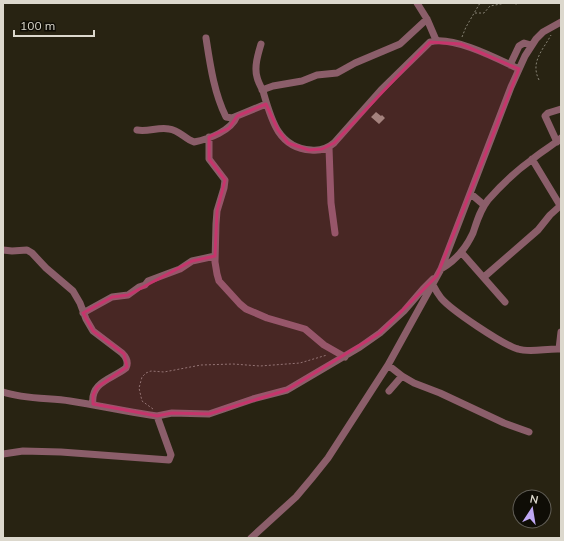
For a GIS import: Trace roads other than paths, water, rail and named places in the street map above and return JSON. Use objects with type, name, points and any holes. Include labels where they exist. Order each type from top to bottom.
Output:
[{"type":"street","points":[[417,3],[427,19],[436,40]]},
{"type":"street","points":[[262,90],[272,86],[302,81],[317,75],[337,73],[355,63],[400,44],[427,19]]},
{"type":"street","points":[[251,538],[296,497],[328,458],[388,364],[439,272],[471,194],[511,87],[531,45],[544,32],[561,22]]},
{"type":"street","points":[[206,38],[210,63],[224,112],[228,118],[237,116],[266,104]]},
{"type":"street","points":[[261,44],[256,75],[266,104],[278,130],[288,143],[309,150],[329,148],[407,63],[430,42],[436,40],[461,44],[519,70]]},
{"type":"street","points":[[510,65],[519,46],[524,43],[531,45]]},
{"type":"street","points":[[3,392],[15,396],[93,404],[157,416],[172,412],[209,414],[253,399],[279,393],[295,386],[345,357],[385,330],[439,272],[462,252],[471,236],[478,216],[484,205],[504,183],[532,159],[559,140],[545,117],[548,113],[561,109]]},
{"type":"street","points":[[137,130],[145,131],[162,128],[169,129],[178,132],[193,142],[229,128],[237,116]]},
{"type":"street","points":[[210,136],[209,159],[225,180],[217,210],[215,256],[218,279],[246,309],[267,318],[305,329],[324,345],[345,357]]},
{"type":"street","points":[[329,148],[331,203],[335,233]]},
{"type":"street","points":[[484,277],[538,230],[550,215],[561,206],[532,159]]},
{"type":"street","points":[[471,194],[484,205]]},
{"type":"street","points":[[3,250],[15,252],[27,250],[32,253],[46,268],[74,291],[93,331],[126,357],[127,366],[125,369],[107,379],[97,387],[93,395],[93,404]]},
{"type":"street","points":[[462,252],[505,302]]},
{"type":"street","points":[[84,313],[112,297],[130,294],[140,286],[146,285],[148,281],[180,269],[192,260],[215,256]]},
{"type":"street","points":[[433,285],[441,298],[480,328],[506,344],[521,350],[560,349],[561,332]]},
{"type":"street","points":[[388,364],[402,376],[414,383],[440,393],[469,408],[529,432]]},
{"type":"street","points":[[389,391],[402,376]]},
{"type":"street","points":[[3,454],[23,452],[61,452],[169,460],[171,455],[157,416]]}]
